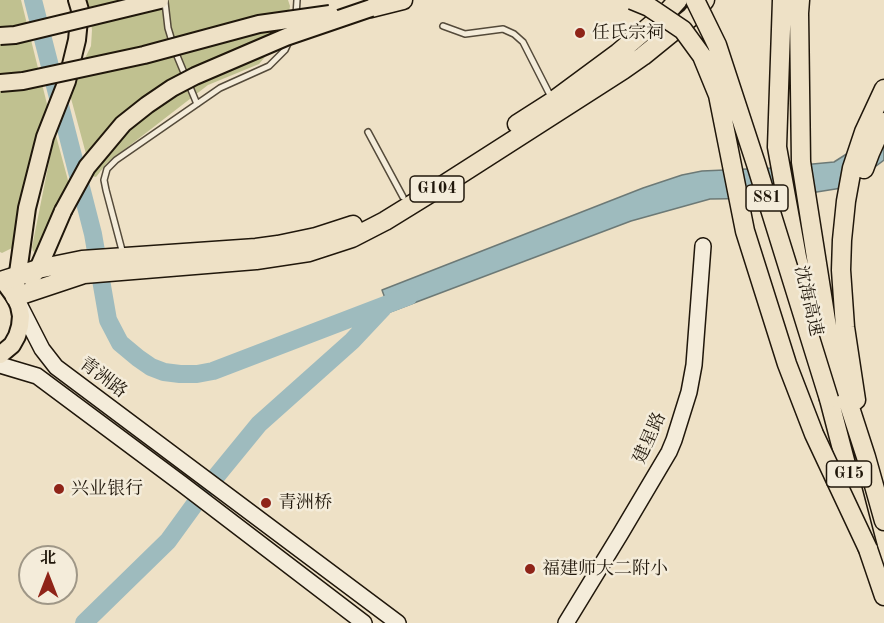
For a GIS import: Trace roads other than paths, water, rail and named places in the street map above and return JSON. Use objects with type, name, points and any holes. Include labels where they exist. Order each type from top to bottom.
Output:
[{"type":"highway","points":[[371,8],[403,0]]},
{"type":"highway","points":[[632,0],[649,7],[683,30],[702,56],[718,95],[745,231],[787,364],[814,434],[868,549]]},
{"type":"highway","name":"G104","points":[[0,281],[38,269],[83,268],[255,248],[315,237],[356,224],[379,212],[553,101],[618,53],[678,0]]},
{"type":"highway","name":"S81","points":[[695,0],[717,45],[829,399]]},
{"type":"highway","name":"G104","points":[[124,264],[249,261],[309,252],[352,238],[385,221],[562,111],[643,56],[691,17],[705,0]]},
{"type":"highway","name":"沈海高速","points":[[782,0],[777,147],[797,257],[829,399],[868,549],[884,596]]},
{"type":"highway","name":"沈海高速","points":[[800,0],[798,13],[801,162],[830,346],[884,521]]},
{"type":"highway","points":[[866,457],[845,327],[841,270],[842,240],[852,168],[864,132],[884,89]]},
{"type":"highway","points":[[841,270],[858,190],[870,153],[884,122]]},
{"type":"highway","name":"G104","points":[[15,297],[83,268]]},
{"type":"main road","points":[[15,297],[27,208],[45,137],[67,81],[77,40],[80,10],[77,0]]},
{"type":"main road","points":[[0,36],[26,32],[160,0]]},
{"type":"main road","points":[[0,83],[23,81],[144,55],[259,24],[371,8]]},
{"type":"main road","points":[[15,297],[38,269],[63,211],[87,167],[123,124],[172,88],[195,76],[286,37],[371,8]]},
{"type":"main road","name":"建星路","points":[[566,623],[674,440],[694,365],[704,246]]},
{"type":"main road","points":[[0,281],[15,297],[19,306],[20,326],[12,345],[0,355]]},
{"type":"main road","name":"青洲路","points":[[15,297],[42,349],[56,367],[391,621]]},
{"type":"main road","points":[[0,365],[37,376],[210,505],[357,621]]},
{"type":"lane","points":[[165,0],[168,28],[175,51],[197,104]]},
{"type":"lane","points":[[124,264],[104,180],[107,169],[116,160],[220,88],[269,66],[285,50],[294,30],[297,0]]},
{"type":"lane","points":[[443,26],[465,34],[503,29],[514,34],[523,42],[553,101]]},
{"type":"lane","points":[[368,132],[403,197]]},
{"type":"water","points":[[884,130],[884,160],[848,187],[779,198],[710,199],[631,221],[390,312],[382,290],[643,188],[682,175],[702,171],[834,162]]},
{"type":"waterway","points":[[33,0],[93,234],[108,320],[120,343],[138,358],[164,372],[197,374],[213,371],[409,296]]},
{"type":"waterway","points":[[84,623],[168,541],[205,490],[259,424],[352,341],[383,308]]},
{"type":"place","name":"任氏宗祠","points":[[580,33]]},
{"type":"place","name":"兴业银行","points":[[59,489]]},
{"type":"place","name":"青洲桥","points":[[266,503]]},
{"type":"place","name":"福建师大二附小","points":[[530,569]]}]
